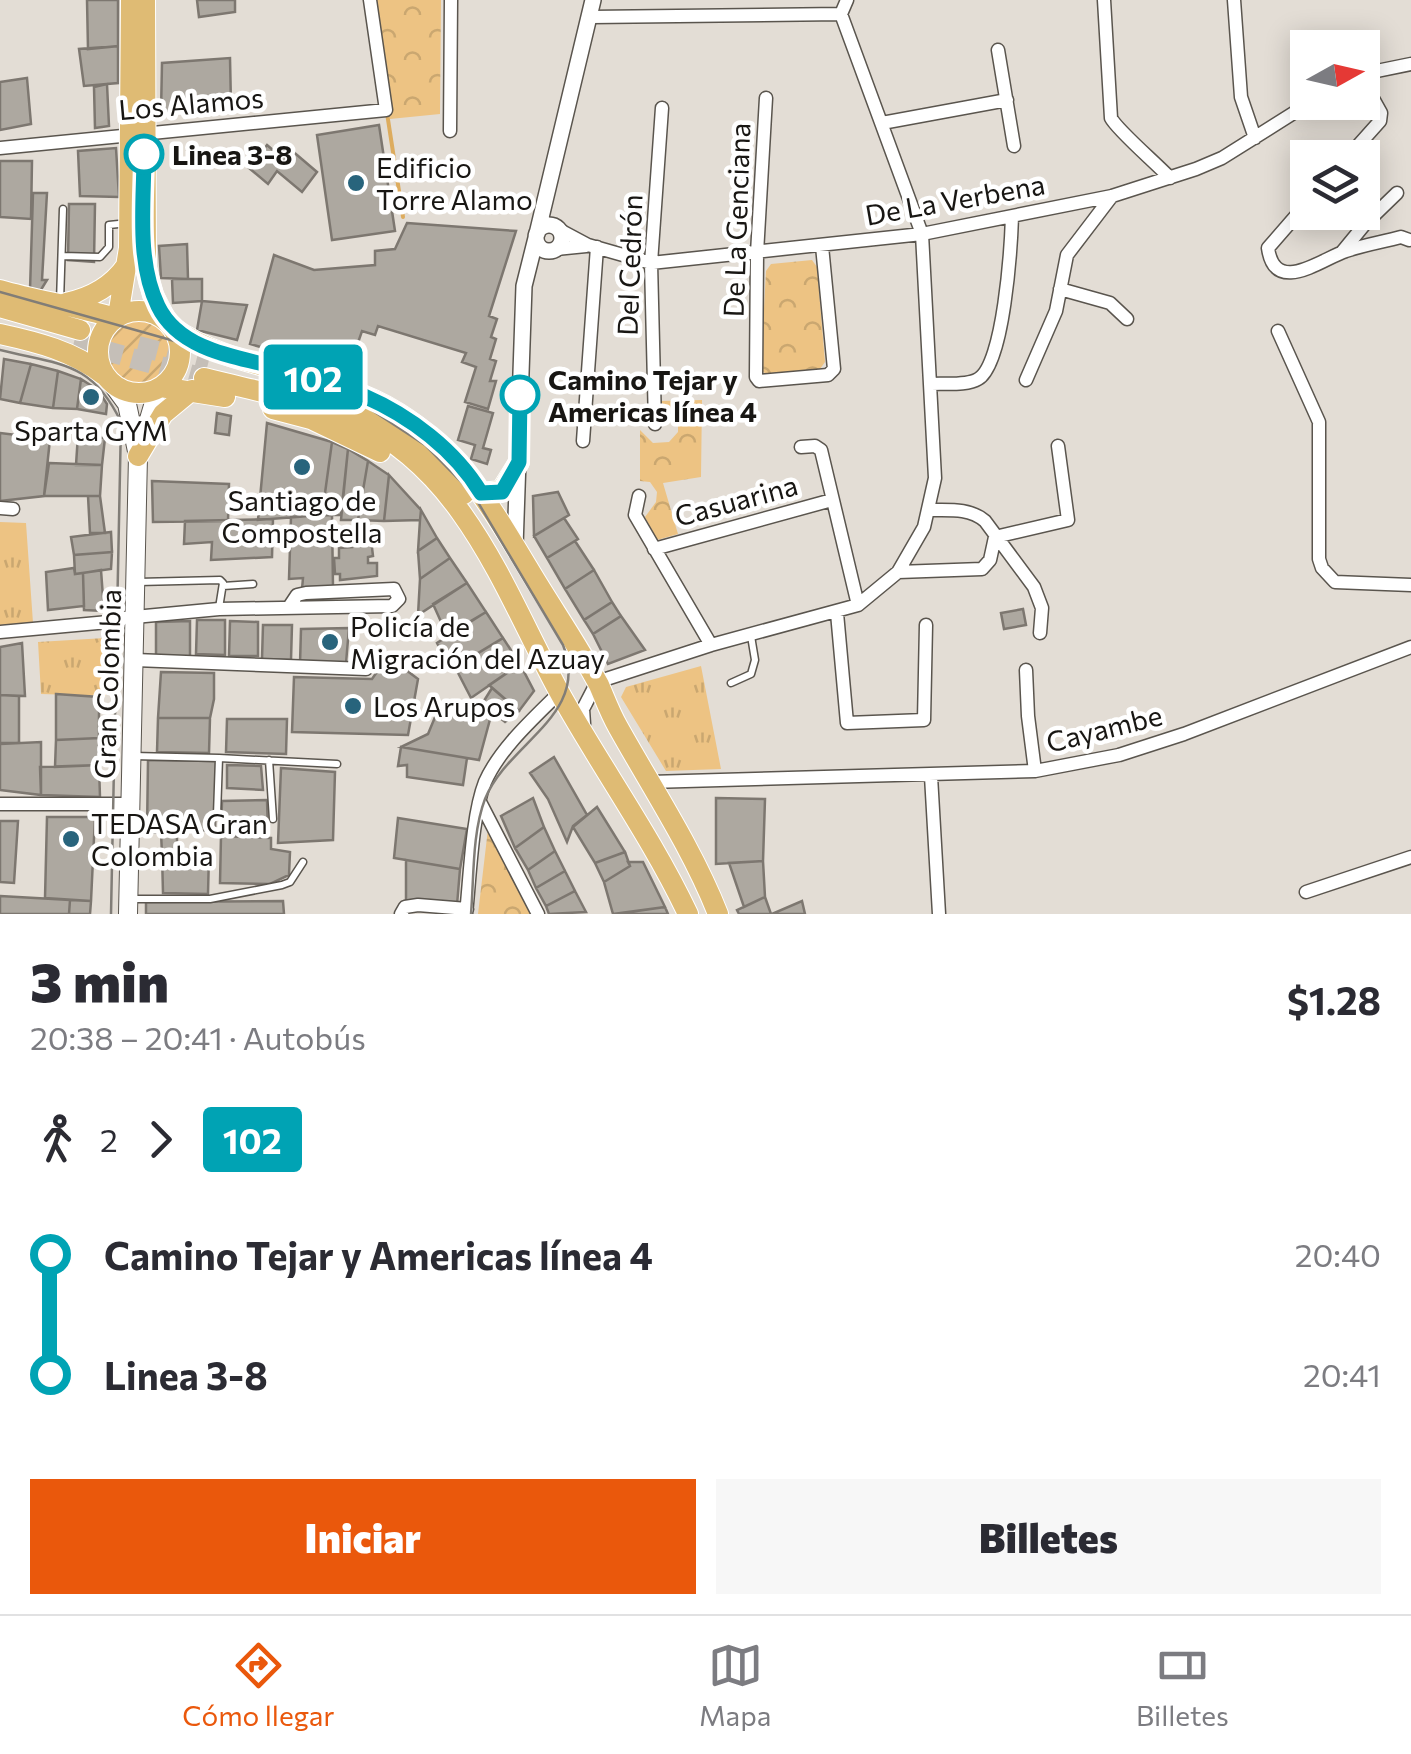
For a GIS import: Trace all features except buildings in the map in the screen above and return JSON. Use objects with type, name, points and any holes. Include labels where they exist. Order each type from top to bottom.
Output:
[{"type":"main road","points":[[131,0],[137,223],[153,295],[180,346],[179,364],[160,388]]},
{"type":"main road","points":[[137,133],[145,0]]},
{"type":"main road","points":[[116,317],[137,223]]},
{"type":"main road","points":[[53,303],[96,292],[117,279],[126,266]]},
{"type":"main road","points":[[0,290],[116,317]]},
{"type":"main road","points":[[0,308],[77,336],[0,322]]},
{"type":"main road","points":[[110,381],[99,362],[98,346],[109,322],[143,310],[218,352],[335,384],[387,406],[440,445],[481,493],[515,548],[696,864],[718,914]]},
{"type":"main road","points":[[0,334],[58,349],[88,362],[110,381],[135,394],[201,378],[362,410],[395,429],[458,487],[498,541],[570,661],[594,688]]},
{"type":"main road","points":[[138,456],[162,414],[201,378]]},
{"type":"main road","points":[[201,378],[307,403],[360,423],[391,443],[452,498],[500,574],[560,692],[667,870],[688,914]]},
{"type":"main road","name":"Gran Colombia","points":[[110,381],[127,404],[138,456],[129,907]]},
{"type":"main road","name":"Gran Colombia","points":[[138,456],[160,388]]},
{"type":"main road","points":[[481,493],[502,492],[519,462]]},
{"type":"street","name":"Los Alamos","points":[[0,148],[386,110],[370,0]]},
{"type":"street","points":[[450,0],[450,130]]},
{"type":"street","points":[[515,548],[524,286],[593,0]]},
{"type":"street","points":[[585,733],[582,708],[594,688],[711,645],[837,613],[858,604],[898,572],[920,537],[930,510],[935,478],[922,234],[841,14],[847,0]]},
{"type":"street","points":[[1104,0],[1111,118],[1170,178]]},
{"type":"street","points":[[1234,0],[1242,96],[1255,138]]},
{"type":"street","points":[[591,17],[841,14]]},
{"type":"street","points":[[998,50],[1014,146]]},
{"type":"street","points":[[1380,72],[1411,64]]},
{"type":"street","name":"De La Genciana","points":[[766,98],[757,253],[756,377],[766,383],[834,370],[822,246]]},
{"type":"street","points":[[882,123],[1007,100]]},
{"type":"street","name":"Del Cedrón","points":[[654,424],[651,263],[662,108]]},
{"type":"street","name":"De La Verbena","points":[[556,228],[593,246],[651,263],[922,234],[1112,196],[1170,178],[1222,158],[1290,116]]},
{"type":"street","points":[[1363,140],[1380,120]]},
{"type":"street","points":[[524,286],[562,240],[548,190]]},
{"type":"street","points":[[1342,252],[1398,194]]},
{"type":"street","points":[[1026,380],[1056,312],[1067,255],[1112,196]]},
{"type":"street","points":[[931,384],[980,379],[986,370],[1006,311],[1012,217]]},
{"type":"street","points":[[1290,221],[1268,248],[1274,264],[1286,272],[1298,272],[1342,252],[1400,237],[1409,240]]},
{"type":"street","points":[[554,250],[541,248],[537,236],[542,227],[556,228]]},
{"type":"street","points":[[584,441],[593,246]]},
{"type":"street","name":"De La Verbena","points":[[554,250],[593,246]]},
{"type":"street","points":[[1060,288],[1110,303],[1127,319]]},
{"type":"street","points":[[1278,331],[1319,422],[1318,559],[1322,568],[1335,582],[1411,585]]},
{"type":"street","points":[[801,447],[815,446],[821,450],[858,604]]},
{"type":"street","points":[[995,537],[1068,520],[1058,446]]},
{"type":"street","points":[[639,496],[635,515],[711,645]]},
{"type":"street","name":"Casuarina","points":[[654,549],[832,500]]},
{"type":"street","points":[[930,510],[977,514],[1034,587],[1042,608],[1040,633]]},
{"type":"street","points":[[898,572],[982,568],[990,560],[995,537]]},
{"type":"street","points":[[0,632],[219,609],[392,606],[399,600],[394,589],[306,592],[288,607]]},
{"type":"street","points":[[837,613],[848,723],[924,720],[926,625]]},
{"type":"street","name":"Cayambe","points":[[650,782],[1035,771],[1119,754],[1184,734],[1411,647]]},
{"type":"street","points":[[135,660],[366,669]]},
{"type":"street","points":[[1026,670],[1035,771]]},
{"type":"street","points":[[401,914],[404,907],[418,905],[467,912],[485,782],[504,752],[560,692]]},
{"type":"street","points":[[931,776],[939,914]]},
{"type":"street","points":[[480,802],[538,914]]},
{"type":"street","points":[[0,804],[132,804]]},
{"type":"street","points":[[1306,892],[1411,857]]},
{"type":"lane","points":[[53,303],[62,256],[63,210]]},
{"type":"lane","points":[[62,256],[100,257],[109,248],[108,225],[137,223]]},
{"type":"lane","points":[[138,582],[220,580],[219,609]]},
{"type":"lane","points":[[222,586],[252,584]]},
{"type":"lane","points":[[731,684],[751,674],[755,660],[750,635]]},
{"type":"lane","points":[[133,756],[337,764]]},
{"type":"lane","points":[[218,815],[219,758]]},
{"type":"lane","points":[[269,760],[274,819]]},
{"type":"lane","points":[[129,907],[282,885],[290,882],[303,862]]},
{"type":"green space","points":[[373,0],[441,0],[440,114],[390,119]]},
{"type":"green space","points":[[812,260],[817,267],[825,362],[820,369],[769,375],[763,372],[761,364],[766,271],[771,264]]},
{"type":"green space","points":[[140,317],[165,327],[175,352],[165,377],[140,387],[115,377],[105,352],[115,327]]},
{"type":"green space","points":[[702,400],[701,477],[663,483],[678,534],[657,540],[645,517],[656,502],[657,492],[650,482],[640,481],[640,430],[653,443],[669,442],[678,432],[678,416],[659,401]]},
{"type":"green space","points":[[0,522],[26,523],[33,623],[0,625]]},
{"type":"green space","points":[[105,638],[106,696],[41,694],[38,642]]},
{"type":"green space","points":[[701,666],[721,769],[666,771],[621,697],[626,687]]},
{"type":"green space","points":[[488,829],[531,914],[478,914]]},
{"type":"waterway","points":[[387,113],[403,217]]},
{"type":"tunnel","points":[[74,342],[204,378]]},
{"type":"tunnel","points":[[138,346],[208,364]]},
{"type":"tram line","points":[[0,292],[178,342],[289,384],[361,403],[425,445],[473,494],[563,645],[569,669],[566,691],[557,709],[496,779],[485,799],[476,841],[471,914]]},
{"type":"tram line","points":[[0,350],[57,363],[86,376],[110,402],[121,422],[111,914]]},
{"type":"bus line","name":"102","points":[[144,154],[146,268],[153,295],[166,320],[188,338],[218,352],[335,384],[387,406],[440,445],[481,493],[502,492],[519,462],[520,395]]},
{"type":"place","name":"Linea 3-8","points":[[144,154]]},
{"type":"place","name":"Edificio Torre Alamo","points":[[356,183]]},
{"type":"place","name":"Camino Tejar y Americas línea 4","points":[[520,395]]},
{"type":"place","name":"Sparta GYM","points":[[91,397]]},
{"type":"place","name":"Santiago de Compostella","points":[[302,467]]},
{"type":"place","name":"Policía de Migración del Azuay","points":[[330,642]]},
{"type":"place","name":"Los Arupos","points":[[353,706]]},
{"type":"place","name":"TEDASA Gran Colombia","points":[[71,839]]}]
